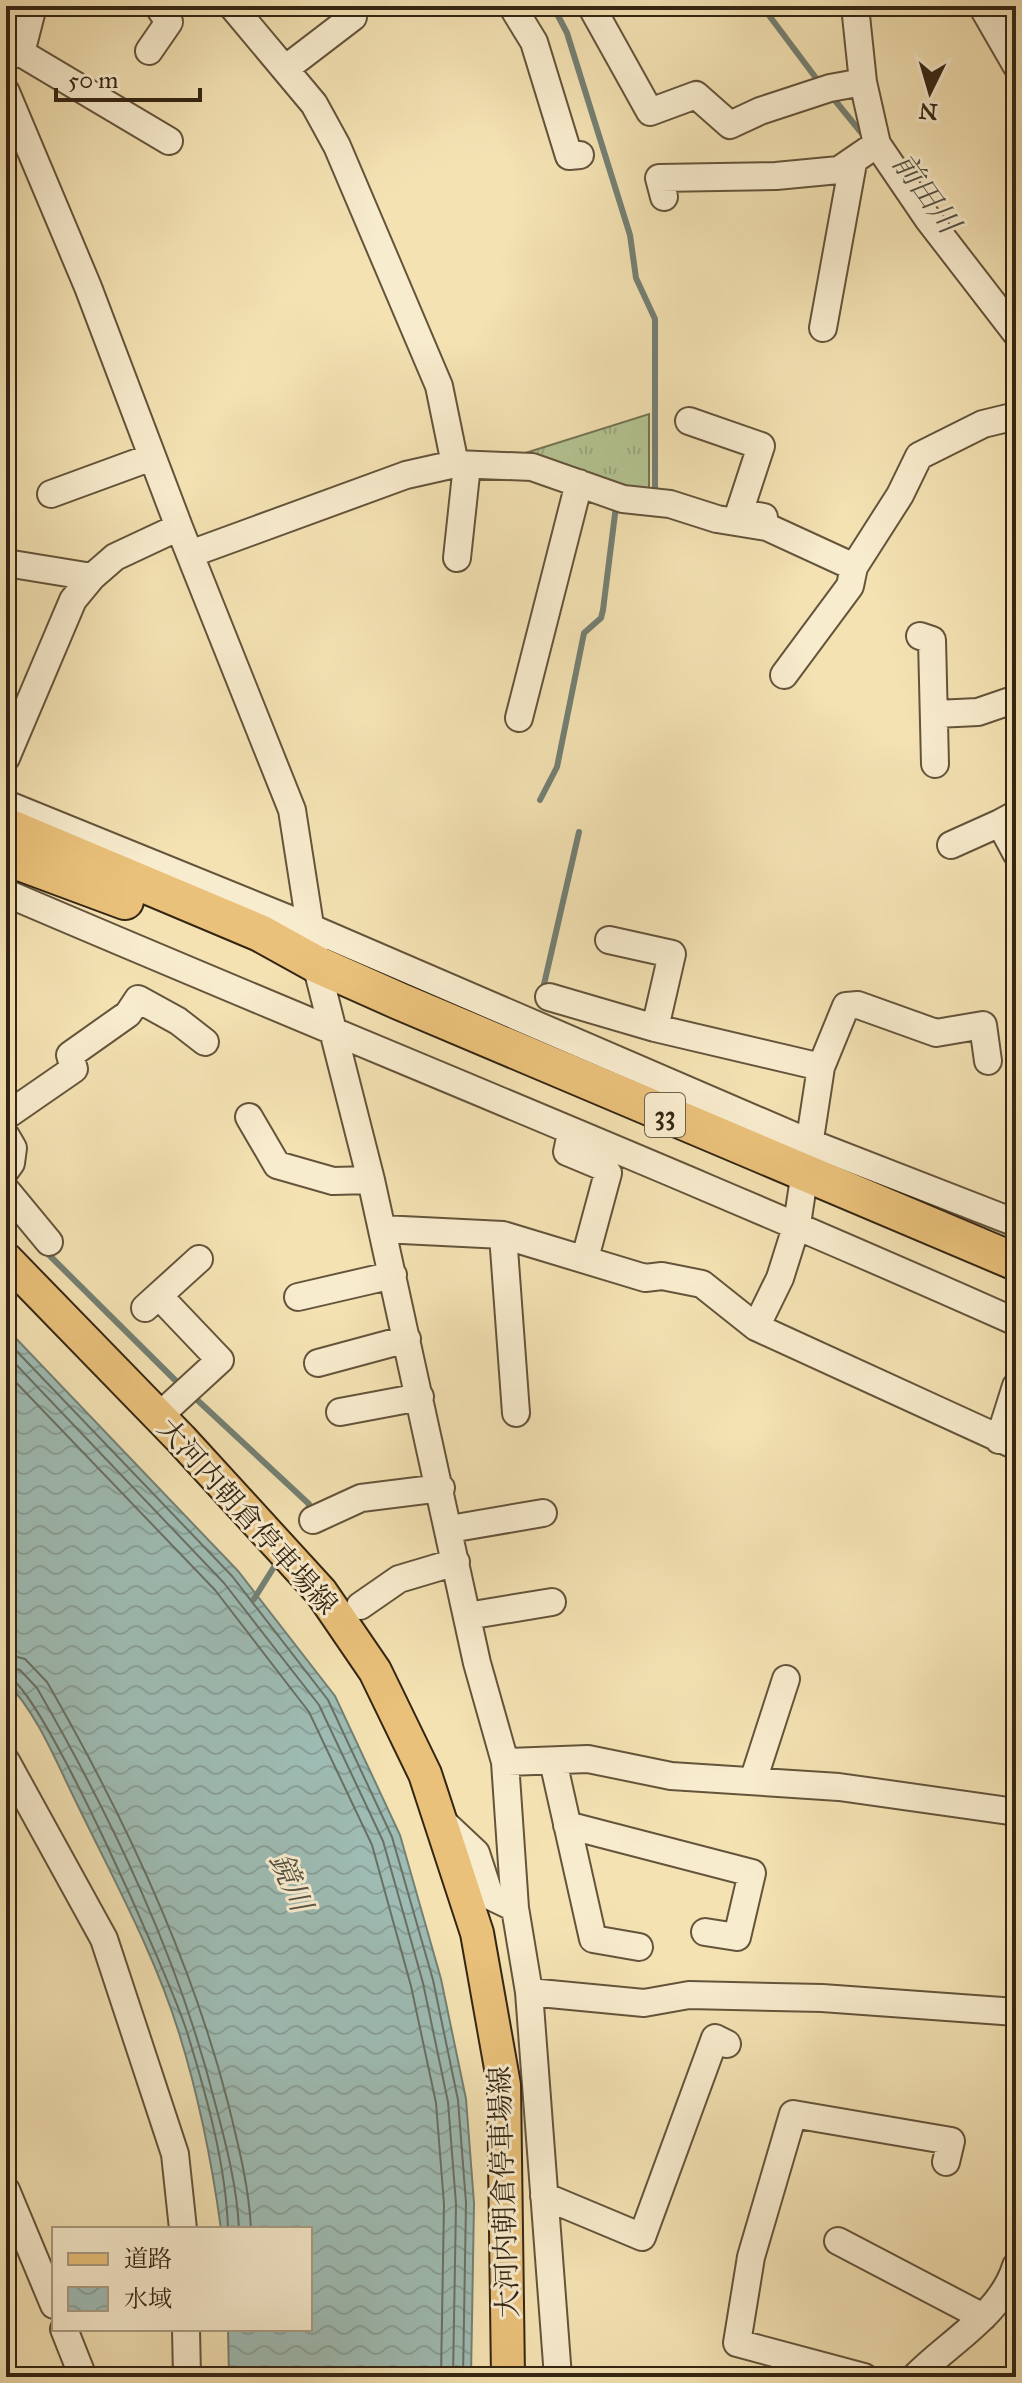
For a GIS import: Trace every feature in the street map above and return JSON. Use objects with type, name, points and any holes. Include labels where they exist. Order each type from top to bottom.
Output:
[{"type":"highway","name":"33","points":[[6,826],[260,933],[316,964]]},
{"type":"highway","name":"33","points":[[6,857],[254,947],[316,964],[806,1158],[1016,1262]]},
{"type":"main road","name":"大河内朝倉停車場線","points":[[6,1259],[159,1416],[321,1592],[375,1671],[425,1774],[477,1933],[504,2085],[508,2377]]},
{"type":"street","points":[[33,6],[14,54],[169,141]]},
{"type":"street","points":[[149,51],[169,22],[158,6]]},
{"type":"street","points":[[232,6],[314,104],[337,146],[439,386],[461,464],[457,558]]},
{"type":"street","points":[[285,69],[353,17],[346,6]]},
{"type":"street","points":[[512,6],[534,42],[569,156],[580,155]]},
{"type":"street","points":[[591,6],[650,112],[696,95],[730,125],[760,111],[830,88],[863,82]]},
{"type":"street","points":[[855,6],[863,82],[877,144],[928,219],[1016,333]]},
{"type":"street","points":[[982,6],[1016,65]]},
{"type":"street","points":[[1008,6],[1016,21]]},
{"type":"street","points":[[6,92],[88,287],[179,527],[292,810],[316,964],[371,1180],[467,1616],[505,1762],[515,1908],[529,1992],[558,2377]]},
{"type":"street","points":[[664,197],[659,178],[776,176],[839,170],[877,144]]},
{"type":"street","points":[[823,328],[853,163]]},
{"type":"street","points":[[784,675],[850,586],[856,563],[900,495],[919,456],[983,424],[1016,416]]},
{"type":"street","points":[[689,421],[761,446],[739,513],[773,519],[856,563]]},
{"type":"street","points":[[51,494],[152,457]]},
{"type":"street","points":[[190,554],[406,475],[461,464],[532,467],[623,499],[670,504],[717,519],[767,527],[856,563]]},
{"type":"street","points":[[519,718],[579,483]]},
{"type":"street","points":[[6,758],[73,600],[92,577],[115,557],[179,527]]},
{"type":"street","points":[[6,563],[92,577]]},
{"type":"street","points":[[920,636],[932,640],[935,764]]},
{"type":"street","points":[[936,714],[978,712],[1016,699]]},
{"type":"street","points":[[6,804],[309,927],[806,1158],[1016,1223]]},
{"type":"street","points":[[951,845],[1008,819],[1016,853]]},
{"type":"street","points":[[6,893],[571,1133],[797,1224],[1016,1322]]},
{"type":"street","points":[[609,940],[672,954],[655,1028]]},
{"type":"street","points":[[549,997],[655,1028],[821,1067]]},
{"type":"street","points":[[6,1116],[74,1069],[70,1055],[128,1014],[138,999],[178,1021],[205,1042]]},
{"type":"street","points":[[756,1327],[780,1278],[797,1224],[821,1067],[846,1006],[858,1005],[936,1033],[983,1025],[988,1061]]},
{"type":"street","points":[[249,1117],[277,1165],[333,1181],[371,1180]]},
{"type":"street","points":[[571,1133],[567,1152],[603,1167],[608,1173],[585,1258]]},
{"type":"street","points":[[6,1136],[13,1148],[11,1163],[6,1170]]},
{"type":"street","points":[[6,1190],[49,1242]]},
{"type":"street","points":[[382,1229],[503,1235],[645,1278],[662,1276],[702,1284],[756,1327],[1008,1443],[1016,1386]]},
{"type":"street","points":[[503,1235],[516,1413]]},
{"type":"street","points":[[159,1416],[220,1360],[152,1303],[199,1259]]},
{"type":"street","points":[[298,1297],[393,1275]]},
{"type":"street","points":[[318,1363],[407,1339]]},
{"type":"street","points":[[340,1412],[420,1397]]},
{"type":"street","points":[[313,1520],[361,1498],[441,1488]]},
{"type":"street","points":[[450,1529],[543,1513]]},
{"type":"street","points":[[360,1606],[399,1579],[456,1562]]},
{"type":"street","points":[[467,1616],[552,1602]]},
{"type":"street","points":[[753,1781],[786,1679]]},
{"type":"street","points":[[505,1762],[588,1759],[671,1776],[839,1787],[1014,1806]]},
{"type":"street","points":[[6,1761],[104,1939],[175,2154],[183,2227]]},
{"type":"street","points":[[553,1761],[593,1939],[639,1947]]},
{"type":"street","points":[[442,1821],[476,1853],[490,1896],[515,1908]]},
{"type":"street","points":[[567,1825],[752,1873],[737,1937],[705,1932]]},
{"type":"street","points":[[529,1992],[644,2003],[689,1995],[783,1997],[1016,2012]]},
{"type":"street","points":[[544,2196],[642,2237],[715,2038],[727,2044]]},
{"type":"street","points":[[864,2377],[737,2343],[751,2257],[793,2114],[951,2141],[946,2162]]},
{"type":"street","points":[[6,2190],[52,2300]]},
{"type":"street","points":[[838,2241],[983,2317]]},
{"type":"street","points":[[915,2377],[983,2317],[1004,2293],[1016,2266]]},
{"type":"street","points":[[65,2331],[83,2377]]},
{"type":"street","points":[[186,2331],[187,2377]]},
{"type":"green space","points":[[649,414],[649,492],[519,455]]},
{"type":"water","name":"鏡川","points":[[6,1328],[238,1571],[335,1696],[400,1835],[441,1979],[466,2099],[474,2203],[471,2377],[229,2377],[228,2331],[312,2331],[312,2227],[221,2227],[193,2081],[158,1975],[46,1741],[28,1709],[6,1681]]},
{"type":"waterway","points":[[553,6],[567,33],[630,235],[636,278],[655,319],[655,493]]},
{"type":"waterway","points":[[762,6],[819,82]]},
{"type":"waterway","points":[[833,98],[864,136]]},
{"type":"waterway","points":[[540,800],[557,767],[584,633],[601,618],[616,506]]},
{"type":"waterway","points":[[542,993],[579,832]]},
{"type":"waterway","points":[[43,1249],[179,1384]]},
{"type":"waterway","points":[[194,1397],[309,1504],[308,1514]]},
{"type":"waterway","points":[[254,1599],[274,1567]]},
{"type":"water label","name":"前田川","points":[[926,193]]}]
